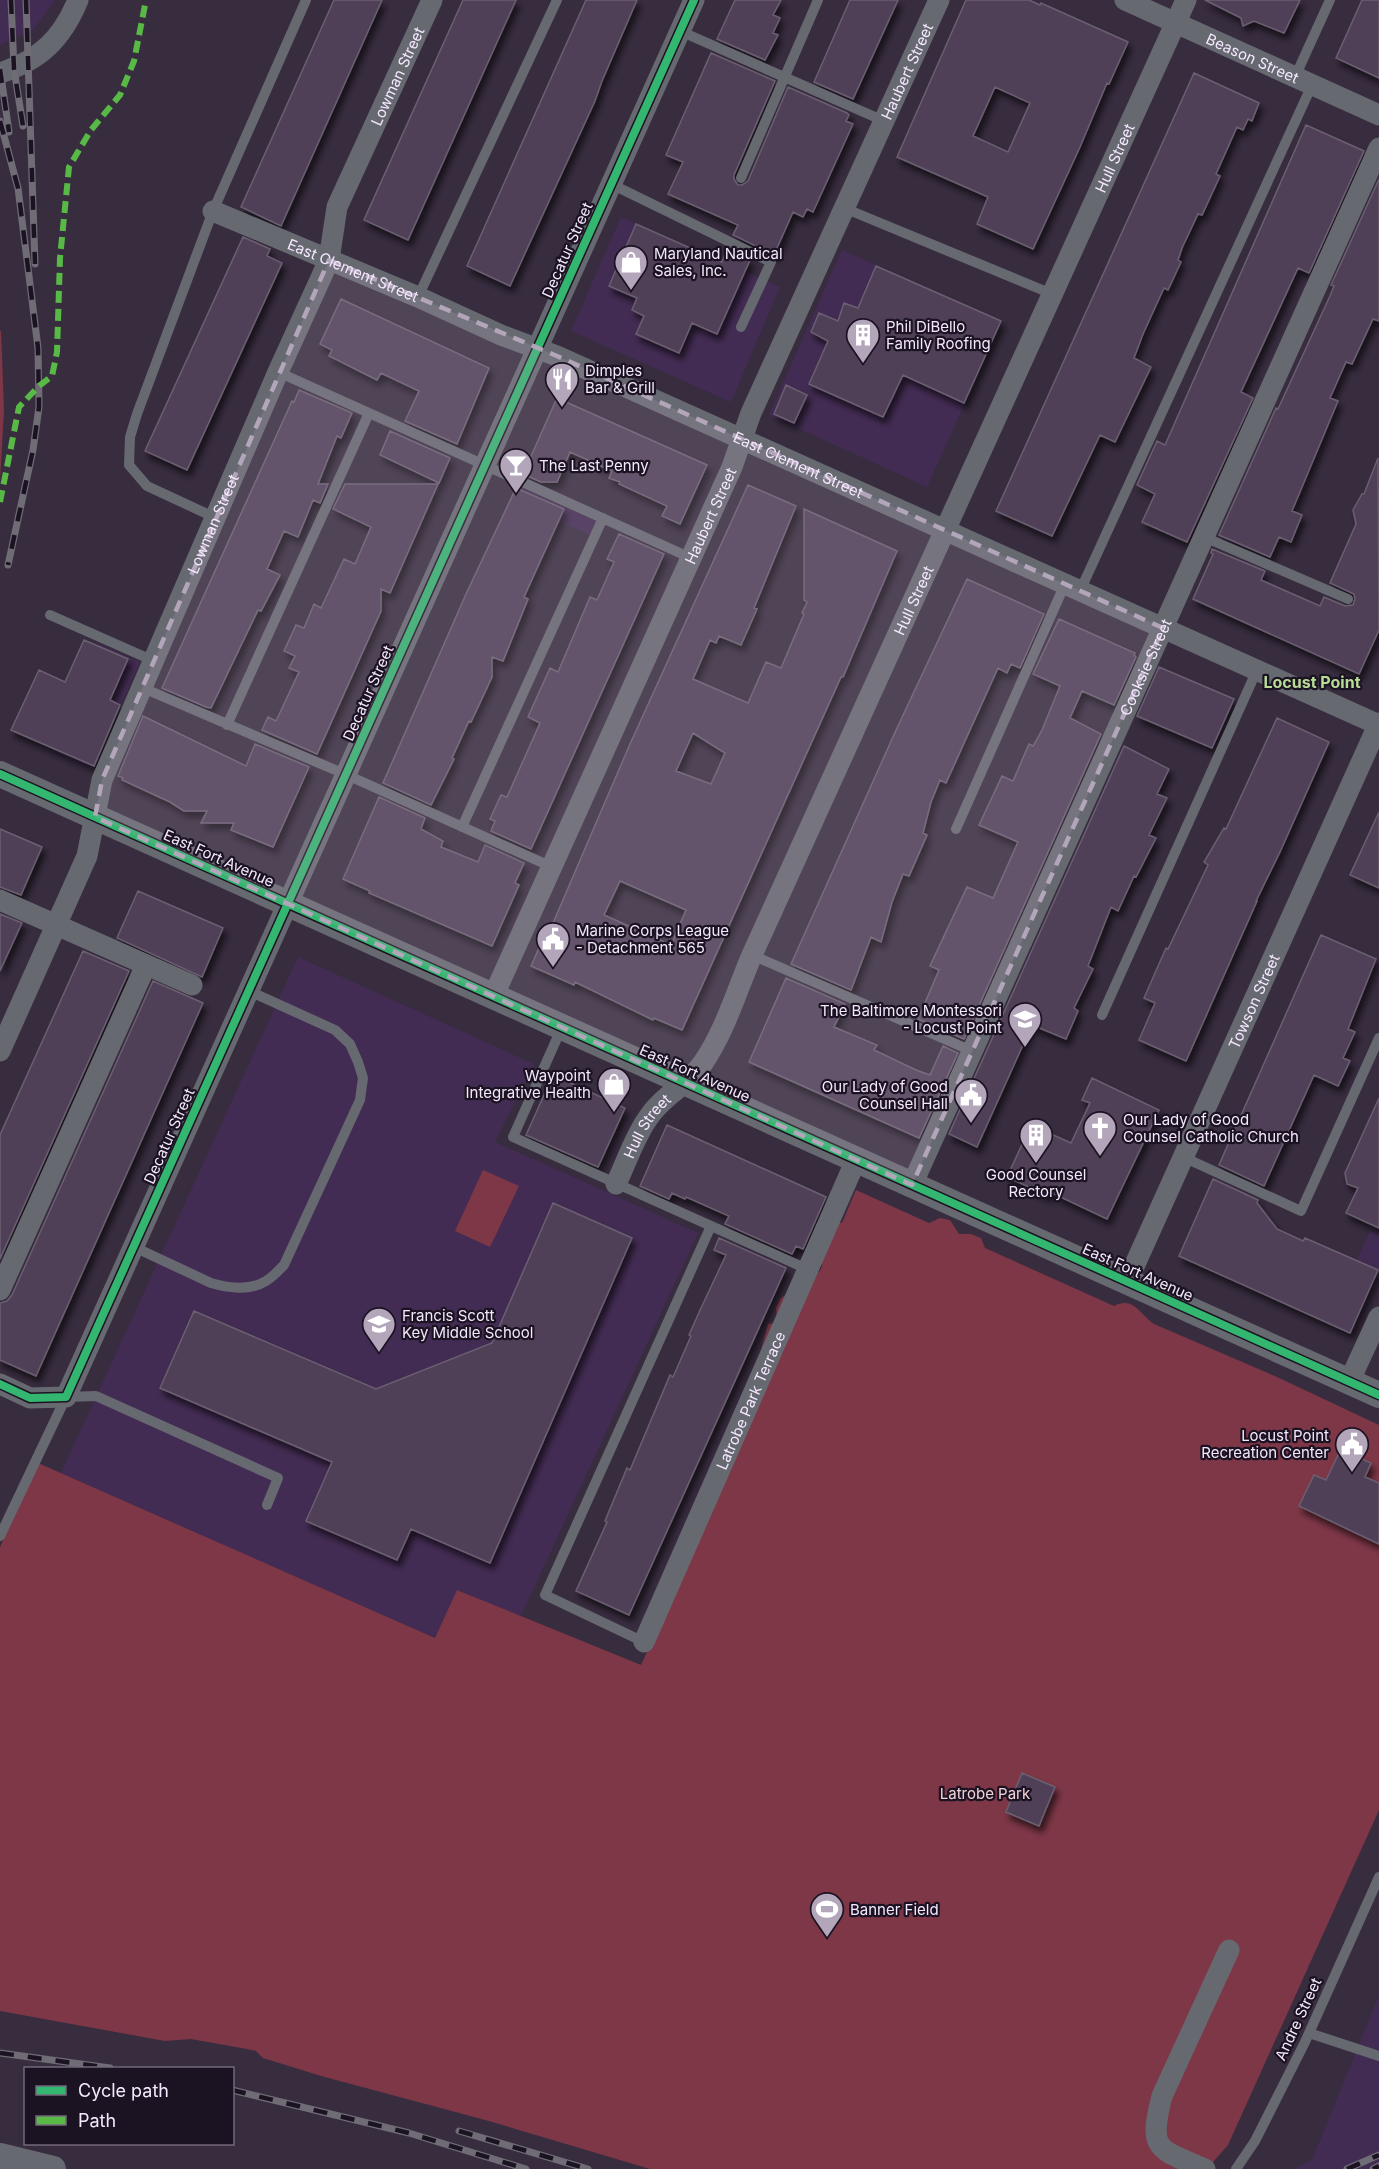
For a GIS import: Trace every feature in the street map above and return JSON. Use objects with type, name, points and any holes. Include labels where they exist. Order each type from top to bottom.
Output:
[{"type":"street","points":[[0,73],[26,63],[53,43],[70,18],[78,0]]},
{"type":"street","name":"Lowman Street","points":[[0,1051],[87,856],[102,780],[278,372],[329,260],[337,207],[432,0]]},
{"type":"street","name":"Decatur Street","points":[[66,1397],[694,0]]},
{"type":"street","name":"Haubert Street","points":[[494,997],[732,467],[751,412],[939,0]]},
{"type":"street","name":"Beason Street","points":[[1125,0],[1379,115]]},
{"type":"street","name":"Hull Street","points":[[616,1184],[647,1118],[665,1098],[701,1066],[713,1046],[752,955],[1186,0]]},
{"type":"street","name":"Cooksie Street","points":[[912,1185],[1379,148]]},
{"type":"street","name":"East Clement Street","points":[[213,211],[418,297],[501,335],[538,348],[1379,724]]},
{"type":"street","name":"Towson Street","points":[[1127,1282],[1379,724]]},
{"type":"street","name":"East Fort Avenue","points":[[0,774],[1379,1395]]},
{"type":"street","points":[[0,900],[192,985]]},
{"type":"street","points":[[0,1290],[146,965]]},
{"type":"street","name":"Latrobe Park Terrace","points":[[645,1642],[856,1160]]},
{"type":"street","points":[[1349,1382],[1379,1317]]},
{"type":"street","points":[[0,1384],[30,1398],[66,1397]]},
{"type":"street","points":[[1205,2169],[1165,2151],[1155,2138],[1155,2122],[1162,2096],[1229,1950]]},
{"type":"street","points":[[0,2156],[53,2169]]},
{"type":"lane","points":[[216,518],[147,486],[129,465],[130,437],[213,211],[306,0]]},
{"type":"lane","points":[[418,297],[557,0]]},
{"type":"lane","points":[[741,178],[818,0]]},
{"type":"lane","points":[[956,830],[1073,588],[1304,81],[1330,0]]},
{"type":"lane","points":[[680,31],[884,120]]},
{"type":"lane","points":[[611,184],[771,262],[741,327]]},
{"type":"lane","points":[[844,208],[1052,294]]},
{"type":"lane","points":[[278,372],[691,558]]},
{"type":"lane","points":[[227,725],[369,412]]},
{"type":"lane","points":[[462,826],[603,518]]},
{"type":"lane","points":[[1204,537],[1348,599]]},
{"type":"lane","points":[[50,615],[145,657]]},
{"type":"lane","points":[[1102,1015],[1257,670]]},
{"type":"lane","points":[[143,688],[347,775],[552,867]]},
{"type":"lane","points":[[752,955],[972,1051]]},
{"type":"lane","points":[[134,1247],[224,1287],[242,1288],[265,1282],[284,1265],[360,1100],[363,1078],[350,1044],[335,1030],[249,991]]},
{"type":"lane","points":[[562,1027],[513,1137],[807,1269]]},
{"type":"lane","points":[[1183,1157],[1301,1211],[1379,1038]]},
{"type":"lane","points":[[645,1642],[545,1595],[711,1226]]},
{"type":"lane","points":[[0,1536],[66,1397],[96,1396],[278,1478],[267,1505]]},
{"type":"lane","name":"Andre Street","points":[[1236,2169],[1255,2141],[1309,2033],[1379,1877]]},
{"type":"lane","points":[[1309,2033],[1379,2056]]},
{"type":"highlighted area","points":[[329,260],[557,356],[1163,628],[912,1185],[95,817],[102,780]]},
{"type":"shaded area","points":[[0,0],[55,0],[34,29],[0,45]]},
{"type":"shaded area","points":[[621,217],[780,287],[731,402],[571,331]]},
{"type":"shaded area","points":[[842,250],[1002,321],[927,487],[769,415]]},
{"type":"shaded area","points":[[516,485],[596,521],[590,535],[510,499]]},
{"type":"shaded area","points":[[99,644],[140,662],[92,769],[51,750]]},
{"type":"shaded area","name":"Francis Scott Key Middle School","points":[[298,957],[534,1064],[495,1142],[698,1233],[521,1616],[458,1590],[435,1638],[61,1473]]},
{"type":"shaded area","points":[[1370,1231],[1379,1235],[1379,1269],[1350,1334],[1328,1324]]},
{"type":"shaded area","points":[[1379,1995],[1379,2169],[1294,2169],[1312,2160]]},
{"type":"green space","points":[[1,330],[4,410],[0,481],[0,332]]},
{"type":"green space","points":[[483,1170],[519,1186],[490,1247],[455,1231]]},
{"type":"green space","name":"Latrobe Park","points":[[856,1190],[929,1223],[940,1218],[950,1220],[959,1234],[971,1234],[981,1238],[985,1248],[1114,1306],[1127,1303],[1154,1324],[1277,1377],[1379,1425],[1379,1810],[1228,2145],[1207,2169],[650,2169],[489,2121],[321,2076],[263,2058],[256,2051],[191,2039],[165,2041],[0,2011],[0,1547],[38,1463],[435,1638],[457,1590],[641,1665],[711,1512],[763,1361],[762,1346],[768,1324],[775,1323],[776,1308],[781,1298],[819,1272],[822,1267],[821,1256],[835,1222],[842,1223]]},
{"type":"building","points":[[334,0],[382,0],[281,226],[241,207]]},
{"type":"building","points":[[463,0],[516,0],[408,240],[364,220]]},
{"type":"building","points":[[586,0],[637,0],[595,101],[510,286],[467,266]]},
{"type":"building","points":[[735,0],[781,0],[773,15],[780,18],[773,33],[778,35],[765,60],[717,39]]},
{"type":"building","points":[[850,0],[898,0],[853,99],[814,82]]},
{"type":"building","points":[[966,0],[1029,0],[1040,5],[1041,3],[1128,42],[1109,84],[1107,83],[1033,249],[977,224],[988,197],[897,157]],"holes":[[[995,87],[1030,103],[1008,152],[973,136]]]},
{"type":"building","points":[[1205,0],[1300,0],[1284,33],[1254,21],[1243,26],[1241,18]]},
{"type":"building","points":[[1362,0],[1379,0],[1379,78],[1336,58]]},
{"type":"building","points":[[711,53],[775,81],[734,175],[738,185],[748,181],[788,87],[847,113],[849,115],[846,121],[853,124],[813,212],[807,209],[803,217],[793,212],[774,255],[733,235],[738,225],[668,194],[683,162],[666,155]]},
{"type":"building","points":[[1194,73],[1259,103],[1252,121],[1248,119],[1243,130],[1237,127],[1216,174],[1220,176],[1202,215],[1198,214],[1182,248],[1178,260],[1181,262],[1168,290],[1164,288],[1143,334],[1134,358],[1151,367],[1115,442],[1100,435],[1052,536],[996,511]]},
{"type":"building","points":[[1306,125],[1364,151],[1309,273],[1298,268],[1241,392],[1253,398],[1187,542],[1142,522],[1155,494],[1137,485],[1157,441],[1165,445]]},
{"type":"building","points":[[1379,179],[1379,321],[1373,319],[1352,364],[1346,362],[1330,398],[1338,401],[1292,511],[1302,515],[1291,542],[1279,537],[1270,557],[1219,535],[1329,298],[1334,286],[1331,285]]},
{"type":"building","points":[[636,224],[722,262],[727,249],[750,260],[717,334],[692,323],[679,353],[636,334],[644,316],[632,310],[637,298],[609,286]]},
{"type":"building","points":[[243,237],[270,249],[267,256],[282,263],[187,470],[145,451]]},
{"type":"building","points":[[876,266],[1001,321],[964,403],[903,375],[883,417],[809,384],[828,341],[811,332],[819,313],[838,321],[844,303],[858,308]]},
{"type":"building","points":[[341,299],[489,368],[457,444],[405,421],[419,391],[381,373],[377,380],[329,356],[332,350],[320,344]]},
{"type":"building","points":[[786,385],[807,395],[794,423],[774,414]]},
{"type":"building","points":[[299,390],[352,413],[341,438],[337,436],[318,484],[328,484],[320,503],[313,500],[298,537],[284,531],[267,569],[280,575],[261,611],[258,610],[211,708],[206,707],[162,688]]},
{"type":"building","points":[[557,398],[707,465],[680,524],[662,516],[667,506],[619,484],[620,482],[609,478],[612,471],[570,452],[557,482],[541,482],[523,474]]},
{"type":"building","points":[[390,431],[450,458],[439,483],[380,455]]},
{"type":"building","points":[[1378,458],[1379,630],[1359,674],[1193,599],[1213,554],[1212,549],[1265,571],[1261,580],[1320,606],[1324,597],[1345,606],[1353,605],[1354,594],[1330,583],[1356,524],[1353,510],[1364,494]]},
{"type":"building","points":[[345,484],[438,484],[390,593],[381,589],[381,611],[317,754],[262,730],[268,717],[276,721],[299,672],[289,668],[295,656],[284,651],[296,625],[304,628],[314,604],[321,608],[344,559],[355,564],[371,527],[333,509]]},
{"type":"building","points":[[748,485],[796,506],[741,645],[719,636],[716,643],[710,640],[693,679],[748,703],[766,662],[781,668],[807,602],[804,600],[804,509],[897,551],[843,677],[841,677],[682,1030],[654,1018],[653,1020],[575,982],[574,985],[531,966],[547,930],[550,930],[630,744]],"holes":[[[693,733],[725,753],[711,784],[676,771]],[[620,881],[686,910],[671,945],[604,915]]]},
{"type":"building","points":[[516,488],[564,509],[524,597],[528,599],[503,661],[492,657],[492,677],[471,722],[469,721],[452,758],[454,759],[431,805],[383,783],[466,594]]},
{"type":"building","points":[[619,534],[664,554],[531,849],[491,831],[495,821],[490,819],[501,795],[507,797],[540,723],[528,717],[550,668],[558,672],[590,597],[597,600],[614,562],[607,559]]},
{"type":"building","points":[[967,579],[1044,614],[1020,668],[1011,664],[1007,673],[998,668],[946,783],[940,780],[931,802],[923,833],[927,835],[909,876],[903,874],[892,902],[881,942],[871,937],[851,990],[791,964]]},
{"type":"building","points":[[1059,619],[1135,653],[1136,657],[1114,705],[1082,691],[1070,718],[1101,734],[964,1039],[918,1019],[939,970],[930,966],[967,887],[993,898],[1018,842],[979,825],[1002,776],[1013,781],[1029,744],[1033,746],[1042,730],[1060,686],[1033,674]]},
{"type":"building","points":[[84,640],[128,659],[110,700],[120,705],[94,766],[11,730],[39,670],[65,682]]},
{"type":"building","points":[[1159,667],[1234,699],[1212,748],[1137,716]]},
{"type":"building","points":[[143,716],[246,766],[255,744],[309,767],[273,847],[231,830],[234,823],[201,823],[207,811],[184,811],[118,776]]},
{"type":"building","points":[[1277,718],[1329,742],[1186,1061],[1139,1040],[1155,1003],[1144,998],[1166,948],[1168,949],[1208,865],[1204,862],[1224,828],[1226,829]]},
{"type":"building","points":[[1124,746],[1169,769],[1157,794],[1167,798],[1149,835],[1156,838],[1136,877],[1134,876],[1118,911],[1111,907],[1088,966],[1093,969],[1074,1008],[1078,1011],[1066,1039],[1032,1025],[977,1147],[949,1134]]},
{"type":"building","points":[[379,797],[425,818],[421,829],[443,841],[441,847],[478,862],[485,845],[524,863],[515,883],[519,885],[492,946],[369,893],[370,891],[343,879]]},
{"type":"building","points":[[1379,812],[1379,888],[1350,875]]},
{"type":"building","points":[[0,829],[42,847],[21,895],[0,887]]},
{"type":"building","points":[[138,891],[223,928],[202,977],[117,938]]},
{"type":"building","points":[[0,914],[22,923],[0,971]]},
{"type":"building","points":[[1321,935],[1376,959],[1348,1029],[1355,1032],[1343,1058],[1350,1061],[1338,1086],[1314,1075],[1264,1186],[1219,1165]]},
{"type":"building","points":[[83,951],[129,971],[0,1259],[0,1135]]},
{"type":"building","points":[[786,978],[845,1004],[834,1027],[877,1045],[874,1050],[916,1070],[930,1075],[943,1046],[958,1053],[919,1138],[749,1062]]},
{"type":"building","points":[[153,981],[203,1003],[36,1376],[0,1360],[0,1303],[7,1301],[12,1295]]},
{"type":"building","points":[[553,1075],[625,1108],[598,1167],[526,1135]]},
{"type":"building","name":"Our Lady of Good Counsel Catholic Church","points":[[1092,1078],[1159,1110],[1107,1219],[1050,1192],[1048,1196],[1007,1177],[1031,1125],[1071,1143],[1090,1103],[1082,1100]]},
{"type":"building","points":[[1379,1098],[1379,1228],[1346,1213],[1358,1188],[1347,1184],[1345,1173]]},
{"type":"building","points":[[667,1125],[826,1197],[803,1249],[796,1246],[792,1254],[725,1224],[729,1216],[686,1197],[685,1199],[672,1193],[669,1199],[640,1186]]},
{"type":"building","points":[[1213,1179],[1258,1200],[1257,1203],[1277,1229],[1303,1241],[1305,1238],[1378,1270],[1350,1333],[1179,1256]]},
{"type":"building","points":[[553,1203],[632,1238],[490,1563],[411,1529],[397,1560],[306,1521],[332,1462],[160,1388],[194,1311],[376,1389],[492,1343]]},
{"type":"building","points":[[719,1238],[786,1268],[629,1615],[576,1591],[607,1522],[605,1521],[627,1468],[630,1470],[670,1375],[673,1377],[691,1336],[689,1335],[726,1255],[714,1250]]},
{"type":"building","points":[[1341,1449],[1371,1463],[1365,1477],[1379,1483],[1379,1544],[1299,1506],[1314,1475],[1326,1480]]},
{"type":"building","points":[[1022,1773],[1055,1787],[1039,1826],[1006,1812]]},
{"type":"railway","points":[[11,0],[14,69],[23,126]]},
{"type":"railway","points":[[26,0],[35,264]]},
{"type":"railway","points":[[0,69],[9,132]]},
{"type":"railway","points":[[0,121],[18,188],[38,348],[39,407],[33,450],[8,565]]},
{"type":"railway","points":[[0,2053],[103,2067]]},
{"type":"railway","points":[[234,2090],[409,2133],[526,2169]]},
{"type":"railway","points":[[459,2131],[588,2169]]},
{"type":"railway","points":[[1347,2169],[1379,2155]]},
{"type":"railway","points":[[1373,2169],[1379,2166]]},
{"type":"marked path","points":[[0,502],[19,407],[52,376],[57,352],[60,258],[69,167],[91,130],[120,95],[134,61],[146,0]]},
{"type":"cycle path","points":[[0,1384],[30,1398],[66,1397],[694,0]]},
{"type":"cycle path","points":[[0,774],[1379,1395]]},
{"type":"place","name":"Maryland Nautical Sales, Inc.","points":[[631,291]]},
{"type":"place","name":"Phil DiBello Family Roofing","points":[[863,364]]},
{"type":"place","name":"Dimples Bar & Grill","points":[[562,408]]},
{"type":"place","name":"The Last Penny","points":[[516,494]]},
{"type":"place","name":"Marine Corps League - Detachment 565","points":[[553,968]]},
{"type":"place","name":"The Baltimore Montessori - Locust Point","points":[[1025,1048]]},
{"type":"place","name":"Waypoint Integrative Health","points":[[614,1113]]},
{"type":"place","name":"Our Lady of Good Counsel Hall","points":[[971,1124]]},
{"type":"place","name":"Our Lady of Good Counsel Catholic Church","points":[[1100,1157]]},
{"type":"place","name":"Good Counsel Rectory","points":[[1036,1164]]},
{"type":"place","name":"Francis Scott Key Middle School","points":[[379,1353]]},
{"type":"place","name":"Locust Point Recreation Center","points":[[1352,1473]]},
{"type":"place","name":"Banner Field","points":[[827,1938]]},
{"type":"district","name":"Locust Point","points":[[1312,682]]}]
